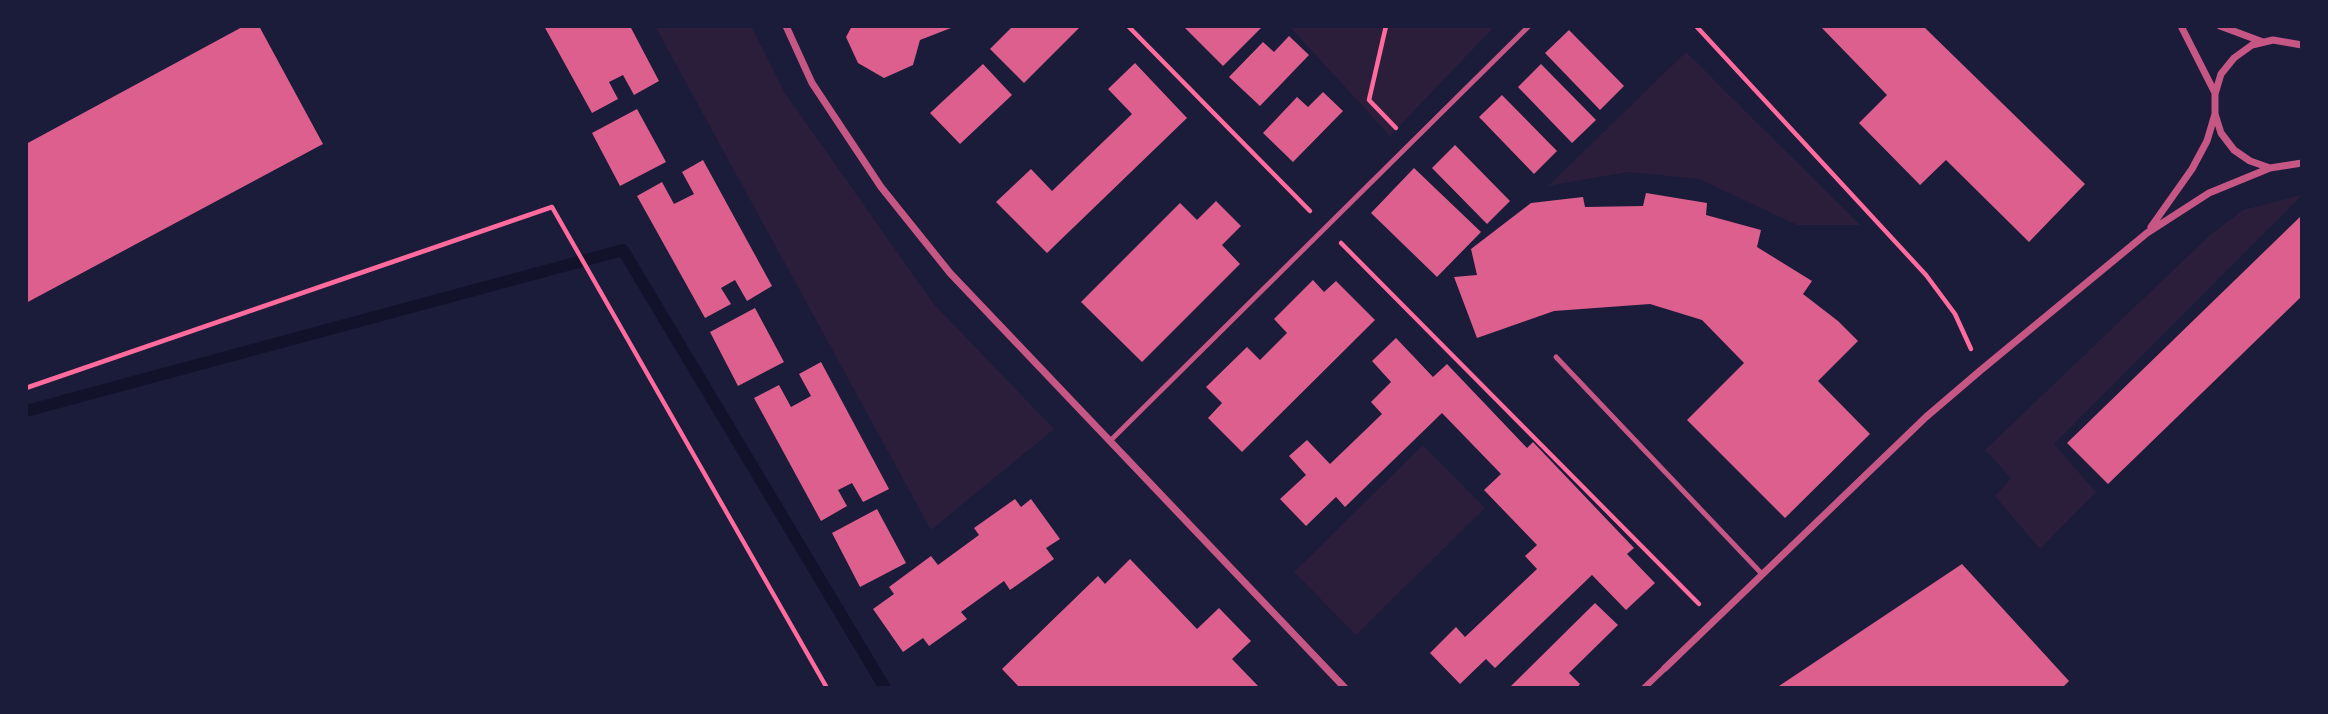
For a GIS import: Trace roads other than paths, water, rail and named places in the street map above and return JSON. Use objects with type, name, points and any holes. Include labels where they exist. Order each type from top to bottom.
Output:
[{"type":"street","points":[[786,26],[812,83],[881,187],[950,273],[1345,688]]},
{"type":"street","points":[[2181,26],[2215,93]]},
{"type":"street","points":[[2220,26],[2263,42],[2300,42]]},
{"type":"street","points":[[2147,233],[2192,169],[2207,141],[2215,114],[2215,93],[2221,74],[2234,58],[2263,42]]},
{"type":"street","points":[[2215,114],[2221,133],[2234,150],[2250,161],[2270,168]]},
{"type":"street","points":[[1644,688],[1926,416],[2147,233],[2210,193],[2270,168],[2302,163]]},
{"type":"lane","points":[[1110,441],[1528,26]]},
{"type":"lane","points":[[1556,357],[1762,574]]},
{"type":"waterway","points":[[26,411],[623,250],[885,688]]}]
